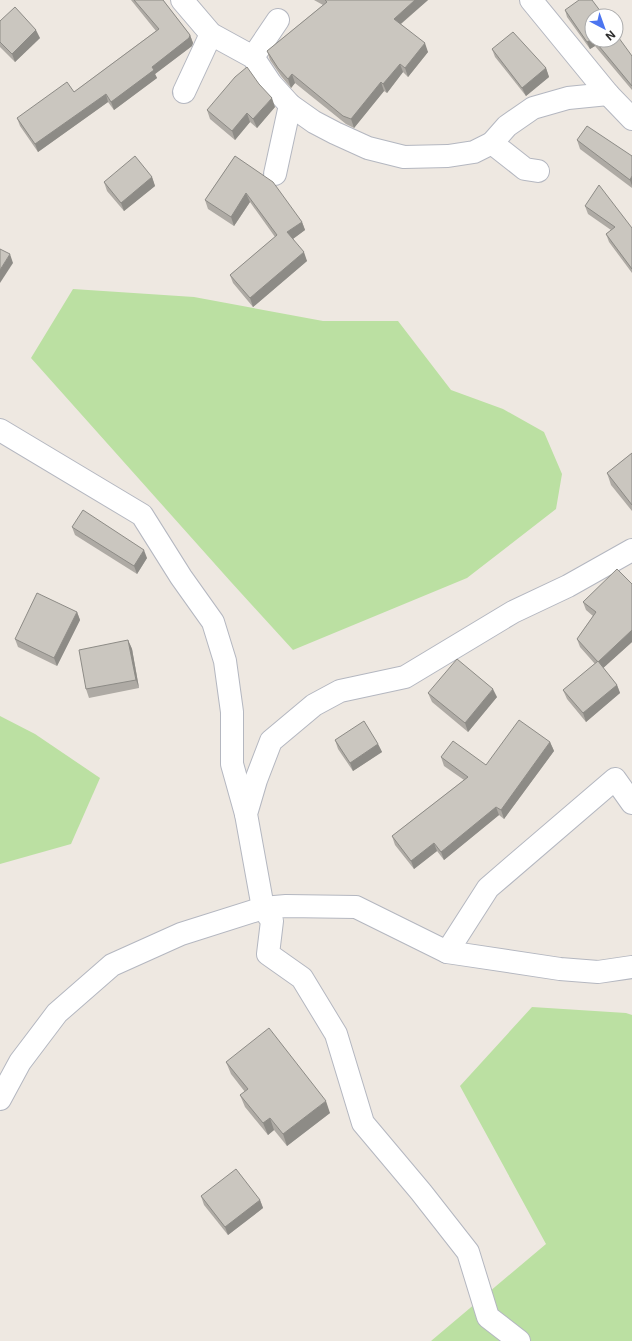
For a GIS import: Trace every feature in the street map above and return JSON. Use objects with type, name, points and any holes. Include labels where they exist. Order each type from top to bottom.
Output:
[{"type":"street","points":[[182,0],[211,34],[253,57],[271,84],[290,105],[314,122],[368,148],[404,157],[448,156],[474,152],[492,143],[507,126],[533,108],[568,98],[623,104]]},
{"type":"street","points":[[531,0],[623,104]]},
{"type":"street","points":[[253,57],[278,20]]},
{"type":"street","points":[[184,92],[211,34]]},
{"type":"street","points":[[275,174],[290,105]]},
{"type":"street","points":[[492,143],[525,169],[538,171]]},
{"type":"street","points":[[0,430],[142,515],[181,577],[213,622],[226,661],[232,712],[232,764],[246,814],[264,908],[272,921],[268,954],[302,978],[336,1034],[363,1123],[421,1192],[468,1252],[488,1317],[519,1341]]},
{"type":"street","points":[[246,814],[256,780],[271,741],[314,705],[340,691],[405,677],[513,612],[568,586],[632,550]]},
{"type":"street","points":[[447,952],[488,888],[615,779],[632,803]]},
{"type":"street","points":[[0,1099],[20,1062],[57,1014],[112,966],[181,934],[264,908],[286,906],[356,907],[447,952],[560,969],[598,972],[632,967]]},
{"type":"green space","points":[[73,289],[194,297],[323,321],[398,321],[451,390],[503,409],[544,432],[562,474],[556,509],[467,578],[293,650],[31,358]]},
{"type":"green space","points":[[0,716],[35,734],[100,778],[71,844],[0,864]]},
{"type":"green space","points":[[532,1007],[626,1013],[632,1015],[632,1341],[431,1341],[546,1244],[460,1086]]},
{"type":"building","points":[[134,0],[163,0],[190,35],[189,38],[152,67],[154,70],[111,102],[106,94],[35,144],[17,118],[67,82],[74,92],[159,29]]},
{"type":"building","points":[[325,0],[415,0],[394,19],[425,43],[405,68],[400,64],[383,84],[381,82],[351,119],[343,116],[292,74],[288,79],[278,68],[267,51],[327,2]]},
{"type":"building","points":[[579,0],[592,0],[598,8],[584,8],[584,38],[565,10]]},
{"type":"building","points":[[15,7],[36,30],[12,54],[0,42],[0,21]]},
{"type":"building","points":[[513,32],[546,68],[522,88],[492,49]]},
{"type":"building","points":[[624,45],[632,56],[632,86],[601,48],[624,48]]},
{"type":"building","points":[[247,67],[259,84],[272,98],[253,119],[247,113],[232,131],[207,110],[235,77]]},
{"type":"building","points":[[587,126],[632,156],[632,176],[630,180],[577,140]]},
{"type":"building","points":[[135,156],[152,177],[121,203],[104,182]]},
{"type":"building","points":[[235,156],[273,182],[302,222],[287,232],[304,252],[250,298],[230,275],[277,235],[246,193],[231,217],[205,200]]},
{"type":"building","points":[[599,185],[632,228],[632,269],[606,234],[615,227],[585,206]]},
{"type":"building","points":[[0,249],[10,254],[0,270]]},
{"type":"building","points":[[632,453],[632,505],[607,473]]},
{"type":"building","points":[[83,510],[144,550],[134,566],[72,527]]},
{"type":"building","points":[[617,569],[632,584],[632,630],[598,662],[577,639],[596,612],[583,602]]},
{"type":"building","points":[[37,593],[77,612],[54,658],[15,639]]},
{"type":"building","points":[[128,640],[136,680],[86,689],[79,650]]},
{"type":"building","points":[[457,659],[493,689],[465,723],[428,693]]},
{"type":"building","points":[[598,661],[617,685],[583,713],[563,690]]},
{"type":"building","points":[[519,720],[550,742],[501,810],[496,807],[441,852],[434,843],[411,861],[392,836],[468,777],[441,757],[453,741],[486,765]]},
{"type":"building","points":[[364,721],[378,744],[350,763],[335,740]]},
{"type":"building","points":[[269,1028],[326,1101],[283,1134],[270,1118],[263,1123],[240,1095],[248,1089],[226,1062]]},
{"type":"building","points":[[236,1169],[260,1200],[225,1227],[201,1196]]}]
